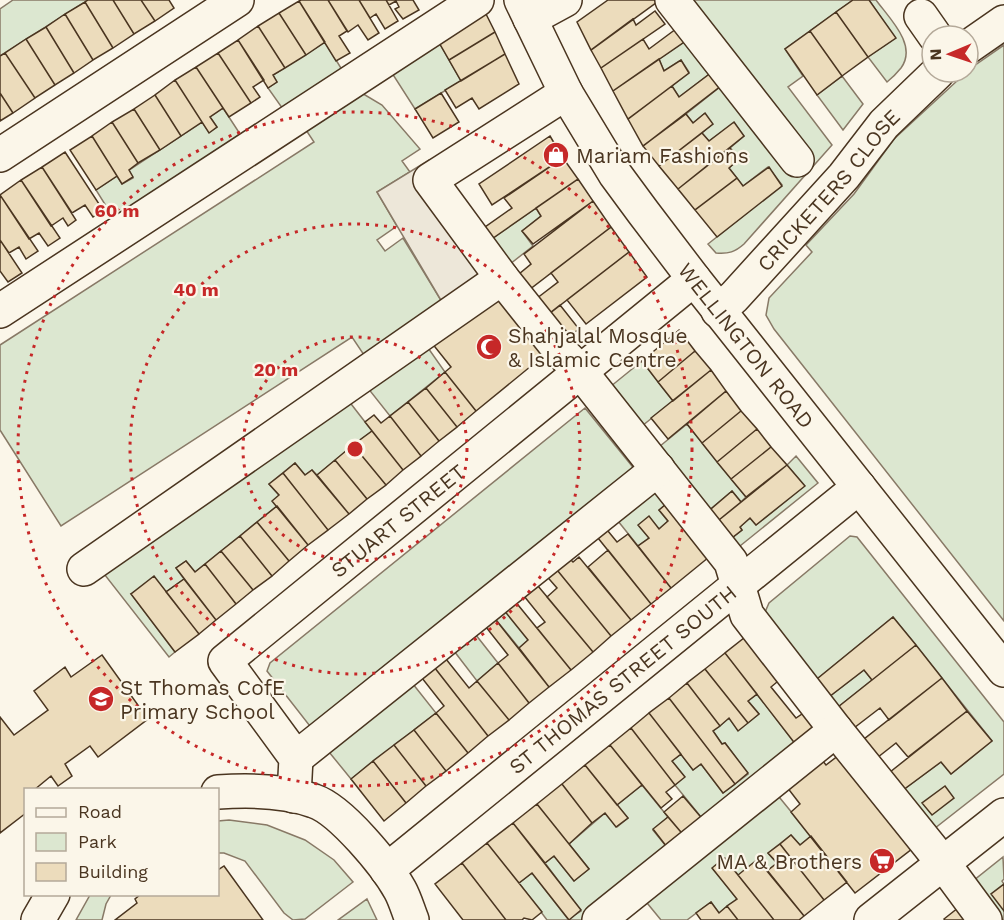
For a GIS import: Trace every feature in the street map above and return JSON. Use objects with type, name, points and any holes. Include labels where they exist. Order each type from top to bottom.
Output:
[{"type":"street","points":[[0,155],[237,0]]},
{"type":"street","points":[[0,311],[477,0]]},
{"type":"street","points":[[526,10],[566,0]]},
{"type":"street","points":[[672,0],[796,160]]},
{"type":"street","name":"WELLINGTON ROAD","points":[[526,10],[566,93],[615,174],[718,311],[1004,670]]},
{"type":"street","points":[[980,39],[1004,22]]},
{"type":"street","name":"CRICKETERS CLOSE","points":[[718,311],[734,297],[844,176],[884,124],[926,84]]},
{"type":"street","points":[[566,93],[430,180],[502,278],[561,352],[580,371],[731,562],[747,615],[943,863],[985,920]]},
{"type":"street","points":[[84,569],[502,278]]},
{"type":"street","name":"STUART STREET","points":[[296,758],[225,661],[694,279]]},
{"type":"street","points":[[294,796],[296,758],[658,469]]},
{"type":"street","name":"ST THOMAS STREET SOUTH","points":[[387,870],[859,488]]},
{"type":"street","points":[[599,920],[836,730]]},
{"type":"street","points":[[219,792],[236,791],[294,796],[316,801],[363,840],[400,890],[412,920]]},
{"type":"street","points":[[871,920],[1004,815]]},
{"type":"street","points":[[38,920],[52,896]]},
{"type":"green space","points":[[13,0],[88,0],[0,56],[0,9]]},
{"type":"green space","points":[[684,0],[853,0],[785,49],[803,76],[788,87],[832,145],[744,244],[728,253],[716,253],[708,244],[782,185],[768,167],[743,186],[729,168],[739,159],[730,148],[744,136],[734,123],[709,141],[702,133],[712,124],[704,114],[693,123],[686,114],[726,82]]},
{"type":"green space","points":[[869,0],[876,0],[894,23],[904,41],[906,50],[901,68],[887,82],[868,57],[895,38]]},
{"type":"green space","points":[[690,38],[716,69],[679,97],[672,86],[689,72],[681,60],[664,71],[659,59]]},
{"type":"green space","points":[[437,39],[461,81],[415,109],[390,70]]},
{"type":"green space","points":[[325,42],[344,73],[285,112],[268,88],[277,82],[273,75]]},
{"type":"green space","points":[[1004,45],[1004,621],[774,329],[766,315],[769,298],[812,252],[806,245],[854,194],[894,139],[954,84],[980,84],[980,62]]},
{"type":"green space","points":[[842,76],[863,104],[843,130],[817,95]]},
{"type":"green space","points":[[355,89],[382,105],[420,149],[402,161],[410,172],[377,192],[397,226],[377,240],[385,251],[403,238],[442,302],[366,358],[352,337],[61,526],[0,430],[0,345],[314,142],[302,124]]},
{"type":"green space","points":[[223,108],[244,140],[116,222],[96,190],[117,176],[122,184],[133,178],[129,170],[202,122],[209,132],[217,127],[210,117]]},
{"type":"green space","points":[[536,208],[541,216],[522,231],[533,246],[505,268],[486,243]]},
{"type":"green space","points":[[426,345],[445,372],[390,416],[367,387]]},
{"type":"green space","points":[[642,361],[673,401],[637,430],[605,391]]},
{"type":"green space","points":[[348,400],[372,431],[317,475],[312,470],[305,475],[295,463],[269,484],[279,495],[277,506],[195,572],[186,561],[176,568],[184,579],[166,592],[131,594],[175,652],[169,657],[101,570]]},
{"type":"green space","points":[[585,408],[636,471],[313,730],[267,671],[270,663]]},
{"type":"green space","points":[[687,424],[746,497],[741,502],[732,491],[705,514],[654,451]]},
{"type":"green space","points":[[796,456],[818,483],[735,550],[728,541],[742,530],[740,527],[750,518],[756,525],[804,486],[787,465]]},
{"type":"green space","points":[[657,481],[672,499],[659,510],[668,521],[659,529],[649,517],[639,525],[649,538],[638,546],[614,516]]},
{"type":"green space","points":[[850,536],[857,537],[1004,722],[1004,774],[930,832],[899,793],[941,762],[951,774],[992,741],[893,617],[812,683],[762,619],[769,603]]},
{"type":"green space","points":[[512,598],[528,640],[519,648],[492,615]]},
{"type":"green space","points":[[472,630],[498,663],[477,681],[451,647]]},
{"type":"green space","points":[[864,670],[872,680],[833,711],[825,700]]},
{"type":"green space","points":[[409,679],[436,713],[351,779],[325,747]]},
{"type":"green space","points":[[757,694],[800,750],[705,822],[675,785],[684,777],[672,761],[681,754],[693,770],[701,764],[723,793],[748,774],[713,731],[729,718],[738,730],[759,714],[748,701]]},
{"type":"green space","points":[[642,785],[668,817],[653,830],[670,851],[587,920],[547,920],[519,883],[532,873],[568,919],[581,911],[545,863],[554,856],[574,881],[589,869],[569,844],[605,813],[617,827],[628,818],[617,805]]},
{"type":"green space","points":[[775,792],[811,836],[800,845],[791,835],[768,853],[777,863],[767,871],[738,875],[725,858],[713,868],[737,899],[719,913],[711,902],[687,920],[661,920],[643,898]]},
{"type":"green space","points":[[219,821],[267,825],[305,840],[334,860],[353,882],[305,919],[293,920],[284,913],[245,861],[219,853]]},
{"type":"green space","points":[[1003,857],[1004,920],[995,920],[968,885]]},
{"type":"green space","points":[[89,896],[110,896],[102,920],[76,920]]},
{"type":"green space","points":[[367,899],[377,920],[338,920]]},
{"type":"shaded area","points":[[429,160],[500,261],[442,302],[377,192]]},
{"type":"building","points":[[113,0],[134,34],[113,48],[85,2]]},
{"type":"building","points":[[113,0],[141,0],[155,21],[134,34]]},
{"type":"building","points":[[141,0],[169,0],[174,8],[155,21]]},
{"type":"building","points":[[328,0],[347,31],[339,36],[350,53],[336,61],[299,1]]},
{"type":"building","points":[[328,0],[359,0],[379,33],[368,40],[358,25],[348,32]]},
{"type":"building","points":[[359,0],[386,0],[398,21],[385,29],[376,14],[370,18]]},
{"type":"building","points":[[386,0],[413,0],[419,10],[403,19],[395,9],[399,7],[396,1],[389,5]]},
{"type":"building","points":[[608,0],[660,0],[591,50],[577,22]]},
{"type":"building","points":[[853,0],[869,0],[896,38],[868,57],[836,12]]},
{"type":"building","points":[[299,1],[325,42],[306,55],[279,13]]},
{"type":"building","points":[[85,2],[113,48],[93,60],[65,14]]},
{"type":"building","points":[[484,10],[495,32],[449,60],[437,39]]},
{"type":"building","points":[[655,11],[665,24],[601,68],[591,50],[633,19],[636,25]]},
{"type":"building","points":[[836,12],[868,57],[842,76],[810,31]]},
{"type":"building","points":[[279,13],[306,55],[285,68],[258,26]]},
{"type":"building","points":[[65,14],[93,60],[74,73],[46,27]]},
{"type":"building","points":[[258,26],[285,68],[273,75],[277,82],[268,88],[238,40]]},
{"type":"building","points":[[680,26],[690,38],[613,91],[601,68],[643,39],[649,49]]},
{"type":"building","points":[[46,27],[74,73],[55,85],[26,39]]},
{"type":"building","points":[[810,31],[842,76],[817,95],[785,49]]},
{"type":"building","points":[[495,32],[505,54],[461,81],[449,60]]},
{"type":"building","points":[[26,39],[55,85],[35,98],[5,53]]},
{"type":"building","points":[[238,40],[264,80],[253,87],[260,97],[251,103],[218,53]]},
{"type":"building","points":[[5,53],[35,98],[13,113],[0,93],[0,56]]},
{"type":"building","points":[[218,53],[251,103],[229,117],[196,67]]},
{"type":"building","points":[[505,54],[519,84],[479,109],[472,98],[456,108],[445,90]]},
{"type":"building","points":[[659,59],[664,71],[681,60],[689,73],[628,119],[613,91]]},
{"type":"building","points":[[196,67],[223,108],[210,117],[217,127],[209,133],[175,80]]},
{"type":"building","points":[[716,69],[726,82],[643,146],[628,119],[672,86],[679,97]]},
{"type":"building","points":[[175,80],[202,122],[181,136],[155,95]]},
{"type":"building","points":[[0,93],[13,113],[0,121]]},
{"type":"building","points":[[441,93],[459,122],[433,138],[415,109]]},
{"type":"building","points":[[155,95],[181,136],[160,150],[134,109]]},
{"type":"building","points":[[134,109],[160,150],[138,163],[112,122]]},
{"type":"building","points":[[705,113],[713,124],[659,166],[643,146],[686,114],[693,123]]},
{"type":"building","points":[[112,122],[138,163],[129,170],[133,177],[122,184],[92,136]]},
{"type":"building","points":[[734,122],[744,136],[678,189],[659,166],[702,133],[709,141]]},
{"type":"building","points":[[92,136],[117,176],[96,190],[70,150]]},
{"type":"building","points":[[550,136],[563,158],[492,205],[479,184]]},
{"type":"building","points":[[730,148],[739,159],[729,168],[737,178],[695,210],[678,189]]},
{"type":"building","points":[[65,152],[103,210],[93,217],[85,205],[72,213],[42,167]]},
{"type":"building","points":[[563,158],[578,179],[486,243],[478,232],[512,208],[504,198]]},
{"type":"building","points":[[42,167],[76,220],[68,226],[63,218],[51,226],[21,180]]},
{"type":"building","points":[[769,167],[782,186],[717,237],[695,210],[737,178],[743,186]]},
{"type":"building","points":[[578,179],[593,201],[533,244],[522,231],[541,216],[536,208]]},
{"type":"building","points":[[21,180],[60,238],[48,246],[39,233],[29,239],[0,195]]},
{"type":"building","points":[[0,195],[38,251],[26,259],[19,247],[9,253],[0,240]]},
{"type":"building","points":[[593,201],[611,227],[525,293],[519,274],[531,264],[524,254]]},
{"type":"building","points":[[611,227],[629,252],[545,317],[532,302],[558,282],[551,273]]},
{"type":"building","points":[[0,240],[22,273],[8,282],[0,271]]},
{"type":"building","points":[[629,252],[647,277],[586,324],[567,300]]},
{"type":"building","name":"Shahjalal Mosque & Islamic Centre","points":[[501,292],[547,353],[476,411],[445,372],[451,367],[431,342]]},
{"type":"building","points":[[560,305],[579,329],[563,341],[545,317]]},
{"type":"building","points":[[679,330],[695,351],[658,382],[642,361]]},
{"type":"building","points":[[695,351],[711,370],[673,401],[658,382]]},
{"type":"building","points":[[711,370],[726,391],[668,439],[651,418]]},
{"type":"building","points":[[445,372],[476,411],[457,427],[426,388]]},
{"type":"building","points":[[426,388],[457,427],[439,441],[408,402]]},
{"type":"building","points":[[726,391],[741,411],[702,443],[687,424]]},
{"type":"building","points":[[408,402],[439,441],[421,456],[390,416]]},
{"type":"building","points":[[741,411],[757,429],[717,462],[702,443]]},
{"type":"building","points":[[374,415],[381,423],[390,416],[421,456],[403,470],[365,422]]},
{"type":"building","points":[[757,429],[771,447],[731,479],[717,462]]},
{"type":"building","points":[[372,431],[403,470],[386,485],[353,445]]},
{"type":"building","points":[[353,445],[386,485],[367,499],[335,460]]},
{"type":"building","points":[[771,447],[787,465],[746,497],[731,479]]},
{"type":"building","points":[[335,460],[367,499],[349,514],[317,475]]},
{"type":"building","points":[[295,463],[305,475],[312,470],[349,514],[328,530],[283,473]]},
{"type":"building","points":[[787,465],[805,486],[756,525],[750,518],[740,527],[742,530],[728,541],[714,524]]},
{"type":"building","points":[[283,473],[328,530],[308,545],[272,501],[279,495],[269,484]]},
{"type":"building","points":[[732,491],[741,502],[714,524],[705,514]]},
{"type":"building","points":[[672,499],[714,553],[671,588],[638,546],[649,538],[638,525],[649,516],[659,529],[668,521],[659,510]]},
{"type":"building","points":[[277,506],[308,545],[289,561],[257,522]]},
{"type":"building","points":[[257,522],[289,561],[272,576],[240,536]]},
{"type":"building","points":[[603,525],[617,542],[628,534],[671,588],[651,604],[594,533]]},
{"type":"building","points":[[240,536],[272,576],[253,590],[221,551]]},
{"type":"building","points":[[608,550],[651,604],[631,620],[588,567]]},
{"type":"building","points":[[221,551],[253,590],[236,604],[205,564]]},
{"type":"building","points":[[565,554],[573,562],[579,557],[631,620],[611,636],[553,565]]},
{"type":"building","points":[[186,561],[195,572],[205,564],[236,604],[216,620],[176,568]]},
{"type":"building","points":[[553,565],[611,636],[593,652],[547,597],[557,588],[543,572]]},
{"type":"building","points":[[154,576],[199,634],[175,652],[131,594]]},
{"type":"building","points":[[184,579],[216,620],[199,634],[166,592]]},
{"type":"building","points":[[533,580],[593,652],[571,670],[537,628],[545,622],[520,591]]},
{"type":"building","points":[[514,600],[571,670],[549,687],[519,648],[528,640],[503,609]]},
{"type":"building","points":[[492,615],[549,687],[529,703],[498,663],[508,655],[482,622]]},
{"type":"building","points":[[893,617],[916,645],[872,680],[864,670],[825,700],[812,683]]},
{"type":"building","points":[[749,634],[783,677],[771,687],[796,718],[808,710],[824,731],[800,750],[725,653]]},
{"type":"building","points":[[916,645],[942,678],[889,720],[880,708],[850,731],[833,711]]},
{"type":"building","points":[[725,653],[757,694],[748,701],[759,714],[748,723],[705,669]]},
{"type":"building","points":[[442,654],[469,688],[477,681],[509,720],[488,736],[431,663]]},
{"type":"building","points":[[102,655],[148,719],[98,757],[90,746],[65,764],[72,776],[58,786],[51,776],[36,788],[24,788],[24,815],[0,833],[0,717],[14,735],[48,710],[34,691],[65,667],[71,677]]},
{"type":"building","points":[[431,663],[488,736],[468,753],[436,713],[444,706],[418,673]]},
{"type":"building","points":[[498,663],[529,703],[509,720],[477,681]]},
{"type":"building","points":[[705,669],[748,723],[738,731],[729,718],[720,726],[687,683]]},
{"type":"building","points":[[942,678],[967,711],[908,757],[896,743],[873,761],[859,743]]},
{"type":"building","points":[[687,683],[720,726],[713,731],[748,773],[735,784],[669,698]]},
{"type":"building","points":[[669,698],[735,784],[723,793],[701,764],[693,770],[649,713]]},
{"type":"building","points":[[967,711],[992,741],[951,774],[941,762],[899,793],[885,776]]},
{"type":"building","points":[[436,713],[468,753],[446,771],[414,730]]},
{"type":"building","points":[[649,713],[681,754],[672,761],[685,777],[675,785],[631,728]]},
{"type":"building","points":[[631,728],[675,785],[666,792],[672,799],[661,808],[610,745]]},
{"type":"building","points":[[414,730],[446,771],[426,786],[394,745]]},
{"type":"building","points":[[394,745],[426,786],[406,803],[373,761]]},
{"type":"building","points":[[610,745],[642,785],[617,805],[585,765]]},
{"type":"building","points":[[843,752],[917,845],[855,893],[791,812],[800,804],[783,782],[818,755],[826,765]]},
{"type":"building","points":[[373,761],[406,803],[384,821],[351,779]]},
{"type":"building","points":[[585,765],[628,818],[616,827],[605,813],[592,823],[562,784]]},
{"type":"building","points":[[562,784],[592,823],[569,844],[537,804]]},
{"type":"building","points":[[945,786],[954,798],[932,815],[922,803]]},
{"type":"building","points":[[683,796],[705,822],[686,838],[664,812]]},
{"type":"building","points":[[537,804],[589,869],[574,881],[554,856],[545,863],[513,823]]},
{"type":"building","points":[[668,817],[686,838],[670,851],[653,829]]},
{"type":"building","points":[[513,823],[581,910],[569,920],[532,873],[519,883],[487,843]]},
{"type":"building","points":[[791,835],[800,845],[811,836],[847,882],[824,900],[780,844]]},
{"type":"building","points":[[487,843],[542,912],[532,920],[524,918],[506,920],[462,863]]},
{"type":"building","points":[[780,844],[824,900],[804,916],[767,871],[777,863],[768,853]]},
{"type":"building","points":[[724,858],[774,920],[738,920],[727,906],[737,899],[712,868]]},
{"type":"building","points":[[758,859],[804,916],[799,920],[774,920],[738,875]]},
{"type":"building","points":[[462,863],[506,920],[463,920],[435,884]]},
{"type":"building","points":[[224,866],[263,920],[115,920],[137,903],[135,899],[139,896],[219,896],[219,869]]},
{"type":"building","points":[[1004,884],[1004,911],[991,894]]},
{"type":"building","points":[[711,902],[719,913],[727,906],[738,920],[701,920],[696,913]]},
{"type":"building","points":[[963,904],[976,920],[944,919]]},
{"type":"place","name":"Mariam Fashions","points":[[556,155]]},
{"type":"place","name":"Shahjalal Mosque & Islamic Centre","points":[[489,347]]},
{"type":"place","name":"St Thomas CofE Primary School","points":[[101,699]]},
{"type":"place","name":"MA & Brothers","points":[[882,861]]}]
